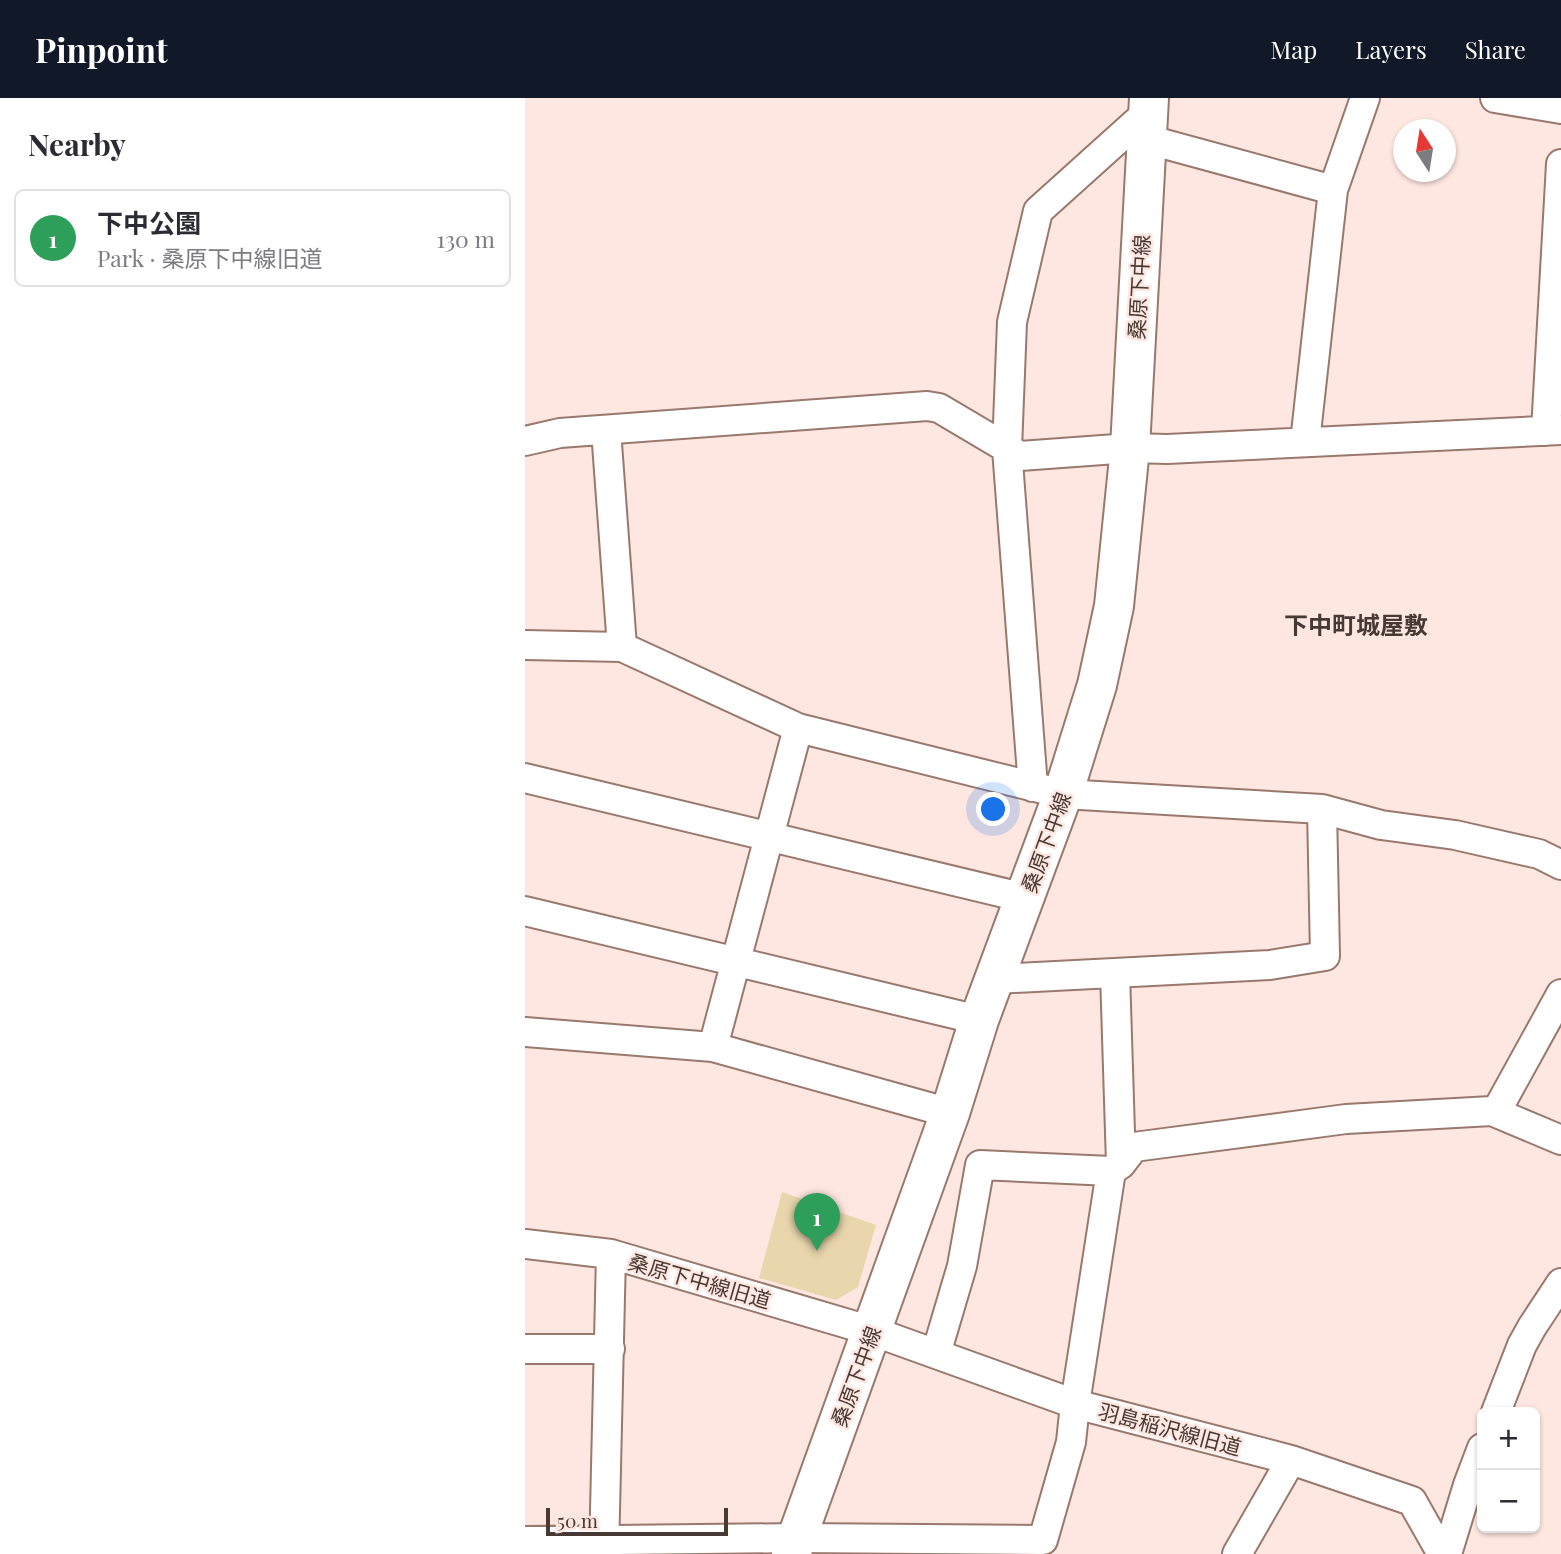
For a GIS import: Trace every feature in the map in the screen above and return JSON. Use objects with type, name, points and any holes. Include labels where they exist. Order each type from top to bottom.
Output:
[{"type":"main road","name":"桑原下中線","points":[[794,1546],[950,1113],[979,1020],[1025,898],[1048,790],[1097,685],[1114,606],[1130,447],[1147,117]]},
{"type":"street","points":[[1305,442],[1333,190],[1365,98]]},
{"type":"street","points":[[1496,98],[1561,110]]},
{"type":"street","points":[[1048,790],[1007,449],[1012,322],[1038,211],[1147,117],[1333,190]]},
{"type":"street","points":[[525,441],[559,433],[927,406],[939,408],[1020,456],[1130,447],[1167,449],[1554,430],[1561,164]]},
{"type":"street","points":[[606,430],[622,647]]},
{"type":"street","points":[[525,645],[622,647],[798,728],[1048,790],[1322,809],[1381,825],[1455,835],[1539,854],[1561,866]]},
{"type":"street","points":[[713,1046],[798,728]]},
{"type":"street","points":[[525,778],[1025,898]]},
{"type":"street","points":[[995,979],[1270,965],[1325,956],[1322,809]]},
{"type":"street","points":[[525,911],[979,1020]]},
{"type":"street","points":[[525,1541],[604,1548],[1044,1540],[1071,1442],[1075,1404],[1116,1168],[1115,973]]},
{"type":"street","points":[[1496,1112],[1561,994]]},
{"type":"street","points":[[525,1032],[713,1046],[950,1113]]},
{"type":"street","points":[[1116,1168],[1134,1147],[1346,1119],[1492,1111],[1561,1140]]},
{"type":"street","points":[[936,1354],[962,1266],[980,1165],[1116,1168]]},
{"type":"street","name":"桑原下中線旧道","points":[[525,1244],[611,1254],[872,1331]]},
{"type":"street","points":[[604,1548],[611,1254]]},
{"type":"street","points":[[1498,1407],[1522,1345],[1561,1283]]},
{"type":"street","name":"羽島稲沢線旧道","points":[[872,1331],[1075,1404],[1291,1460],[1412,1501],[1445,1554]]},
{"type":"street","points":[[525,1349],[610,1349]]},
{"type":"street","points":[[1237,1554],[1291,1460]]},
{"type":"street","points":[[1445,1554],[1477,1461]]},
{"type":"shaded area","points":[[782,1192],[876,1225],[858,1287],[836,1300],[759,1278]]},
{"type":"place","name":"下中公園","points":[[817,1251]]},
{"type":"district","name":"下中町城屋敷","points":[[1356,624]]}]
